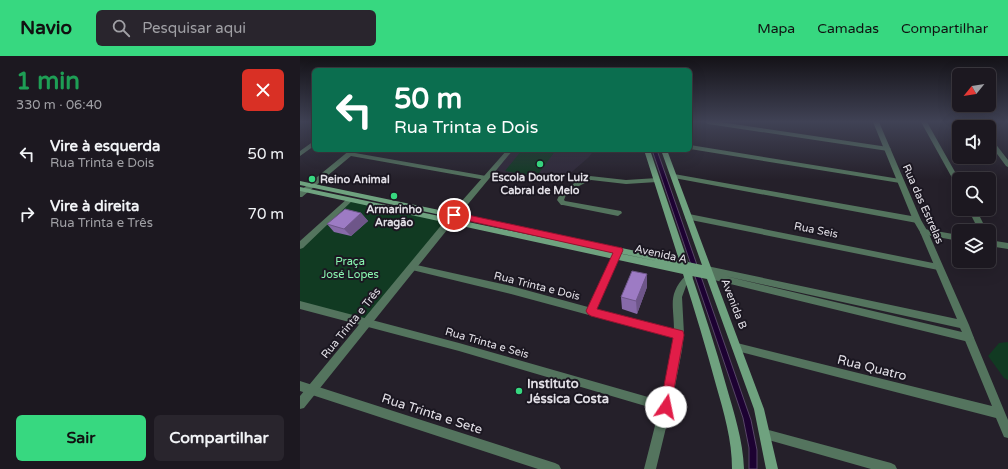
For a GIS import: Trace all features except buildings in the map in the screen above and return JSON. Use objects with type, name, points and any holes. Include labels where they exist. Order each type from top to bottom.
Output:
[{"type":"main road","points":[[649,152],[687,270],[736,441],[738,469]]},
{"type":"main road","name":"Avenida B","points":[[665,152],[689,217],[707,272],[738,347],[759,409],[772,469]]},
{"type":"main road","name":"Avenida A","points":[[300,182],[305,190],[350,200],[452,217]]},
{"type":"main road","name":"Avenida A","points":[[305,190],[452,217],[687,270],[707,272]]},
{"type":"street","points":[[836,141],[888,149]]},
{"type":"street","name":"Rua das Estrelas","points":[[885,141],[917,220],[924,232],[964,324],[1008,432]]},
{"type":"street","points":[[935,141],[952,172]]},
{"type":"street","points":[[300,154],[312,145]]},
{"type":"street","points":[[692,147],[900,180]]},
{"type":"street","points":[[996,149],[1008,165]]},
{"type":"street","points":[[305,190],[352,152],[486,178]]},
{"type":"street","name":"Rua Trinta e Três","points":[[300,404],[452,217],[508,152]]},
{"type":"street","points":[[674,176],[917,220]]},
{"type":"street","points":[[618,213],[563,203],[560,200],[560,197],[564,191],[590,178],[626,182],[657,180]]},
{"type":"street","points":[[300,246],[350,200]]},
{"type":"street","name":"Rua Seis","points":[[689,217],[938,267]]},
{"type":"street","points":[[924,232],[952,237]]},
{"type":"street","points":[[996,244],[1008,246]]},
{"type":"street","points":[[591,311],[617,253]]},
{"type":"street","name":"Rua Trinta e Dois","points":[[412,267],[591,311],[679,335]]},
{"type":"street","points":[[650,469],[666,407],[679,335],[676,301],[687,270]]},
{"type":"street","name":"Avenida A","points":[[707,272],[964,324]]},
{"type":"street","name":"Avenida A","points":[[707,272],[969,338]]},
{"type":"street","name":"Rua Trinta e Seis","points":[[300,305],[366,324],[459,347],[666,407]]},
{"type":"street","name":"Rua Quatro","points":[[738,347],[999,413]]},
{"type":"street","name":"Rua Trinta e Sete","points":[[300,386],[555,469]]},
{"type":"street","points":[[765,434],[891,469]]},
{"type":"shaded area","name":"Escola Doutor Luiz Cabral de Melo","points":[[507,152],[593,152],[589,157],[559,183],[492,170]]},
{"type":"shaded area","points":[[653,152],[658,152],[751,420],[757,450],[757,469],[749,469],[749,448],[743,418]]},
{"type":"green space","points":[[520,152],[555,152],[536,177],[505,171]]},
{"type":"green space","name":"Praça José Lopes","points":[[353,199],[450,220],[367,322],[300,303],[300,247]]},
{"type":"green space","points":[[1008,342],[1008,380],[1004,378],[988,356],[999,343]]},
{"type":"place","name":"Escola Doutor Luiz Cabral de Melo","points":[[540,164]]},
{"type":"place","name":"Reino Animal","points":[[312,179]]},
{"type":"place","name":"Armarinho Aragão","points":[[394,196]]},
{"type":"place","name":"Instituto Jéssica Costa","points":[[519,391]]},
{"type":"route","points":[[454,215],[618,250],[591,311],[679,335],[666,407]]}]
